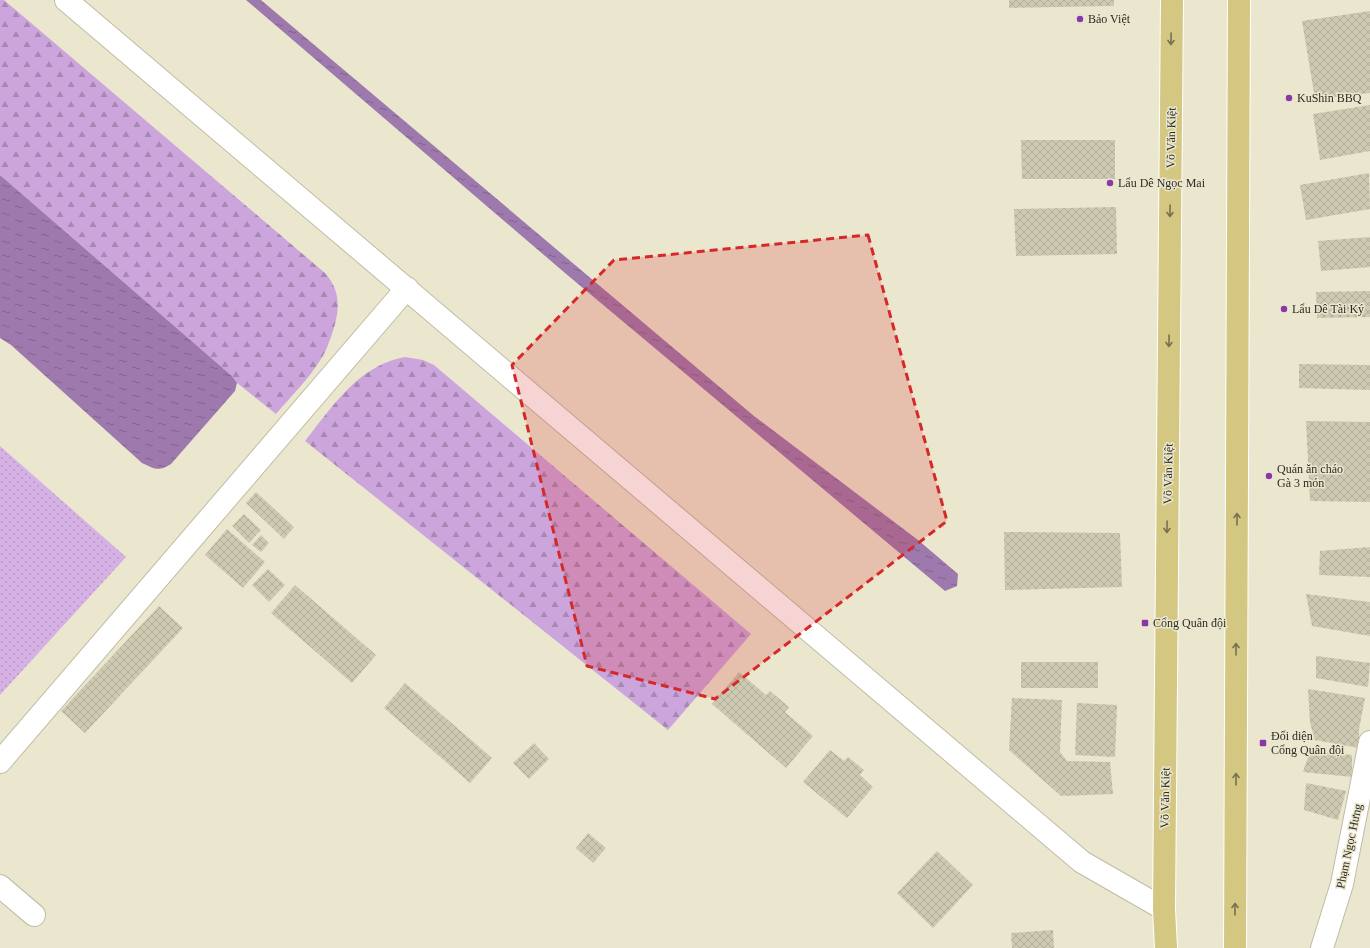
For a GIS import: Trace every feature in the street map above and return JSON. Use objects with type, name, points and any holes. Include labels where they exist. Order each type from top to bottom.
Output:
[{"type":"main road","name":"Võ Văn Kiệt","points":[[1166,948],[1164,909],[1172,0]]},
{"type":"main road","points":[[1235,948],[1239,0]]},
{"type":"street","points":[[66,0],[1082,862],[1164,909]]},
{"type":"street","points":[[0,762],[407,288]]},
{"type":"street","name":"Phạm Ngọc Hưng","points":[[1322,948],[1342,884],[1370,742]]},
{"type":"street","points":[[0,886],[34,915]]},
{"type":"highlighted area","points":[[868,235],[947,521],[715,699],[587,666],[512,365],[614,260]]},
{"type":"shaded area","points":[[0,446],[126,557],[0,695]]},
{"type":"green space","points":[[0,0],[4,0],[325,273],[331,281],[335,288],[338,304],[334,328],[327,348],[311,374],[276,414],[237,383],[232,376],[0,175]]},
{"type":"green space","points":[[405,357],[423,360],[434,365],[751,634],[668,730],[305,441],[353,384],[377,367],[392,360]]},
{"type":"water","points":[[246,0],[261,0],[754,416],[918,540],[958,574],[957,586],[945,591],[565,273]]},
{"type":"water","points":[[0,175],[232,376],[237,383],[235,391],[171,464],[160,469],[156,469],[142,463],[11,345],[0,338]]},
{"type":"building","points":[[1009,0],[1114,0],[1114,6],[1009,8]]},
{"type":"building","points":[[1370,11],[1370,93],[1315,99],[1302,21]]},
{"type":"building","points":[[1370,105],[1370,151],[1320,160],[1313,114]]},
{"type":"building","points":[[1021,140],[1115,140],[1115,179],[1022,179]]},
{"type":"building","points":[[1369,173],[1370,209],[1306,220],[1300,185]]},
{"type":"building","points":[[1116,207],[1117,254],[1016,256],[1014,209]]},
{"type":"building","points":[[1370,237],[1370,267],[1321,271],[1318,241]]},
{"type":"building","points":[[1370,291],[1370,317],[1317,318],[1316,292]]},
{"type":"building","points":[[1299,364],[1370,365],[1370,390],[1299,388]]},
{"type":"building","points":[[1306,421],[1370,422],[1370,502],[1310,501]]},
{"type":"building","points":[[256,492],[294,527],[284,539],[246,503]]},
{"type":"building","points":[[244,514],[261,530],[249,543],[232,526]]},
{"type":"building","points":[[227,529],[265,562],[243,588],[205,555]]},
{"type":"building","points":[[1004,532],[1120,533],[1122,587],[1005,590]]},
{"type":"building","points":[[261,535],[269,543],[261,552],[252,545]]},
{"type":"building","points":[[1370,547],[1370,577],[1319,575],[1320,551]]},
{"type":"building","points":[[268,569],[285,585],[269,602],[252,585]]},
{"type":"building","points":[[295,585],[376,655],[352,683],[271,613]]},
{"type":"building","points":[[1306,594],[1370,602],[1370,636],[1312,626]]},
{"type":"building","points":[[159,606],[183,628],[85,733],[61,711]]},
{"type":"building","points":[[1316,656],[1370,663],[1368,687],[1316,678]]},
{"type":"building","points":[[1021,662],[1098,662],[1098,688],[1021,688]]},
{"type":"building","points":[[739,672],[766,695],[770,691],[789,707],[785,712],[813,736],[786,768],[712,704]]},
{"type":"building","points":[[405,683],[492,758],[470,783],[384,708]]},
{"type":"building","points":[[1308,689],[1365,698],[1359,729],[1359,748],[1315,740],[1310,723]]},
{"type":"building","points":[[1012,698],[1062,700],[1060,752],[1067,761],[1110,762],[1113,794],[1061,796],[1009,750]]},
{"type":"building","points":[[1077,703],[1117,705],[1115,757],[1075,755]]},
{"type":"building","points":[[534,743],[549,759],[529,779],[513,763]]},
{"type":"building","points":[[830,750],[844,761],[848,757],[864,770],[860,775],[873,787],[847,818],[803,782]]},
{"type":"building","points":[[1310,751],[1352,755],[1352,777],[1303,772]]},
{"type":"building","points":[[1306,783],[1346,791],[1338,820],[1304,810]]},
{"type":"building","points":[[588,833],[606,848],[593,863],[576,848]]},
{"type":"building","points":[[937,851],[973,885],[933,928],[897,893]]},
{"type":"building","points":[[1053,930],[1054,948],[1012,948],[1011,933]]},
{"type":"place","name":"Bảo Việt","points":[[1080,19]]},
{"type":"place","name":"KuShin BBQ","points":[[1289,98]]},
{"type":"place","name":"Lẩu Dê Ngọc Mai","points":[[1110,183]]},
{"type":"place","name":"Lẩu Dê Tài Ký","points":[[1284,309]]},
{"type":"place","name":"Quán ăn cháo Gà 3 món","points":[[1269,476]]},
{"type":"place","name":"Cổng Quân đội","points":[[1145,623]]},
{"type":"place","name":"Đối diện Cổng Quân đội","points":[[1263,743]]}]
